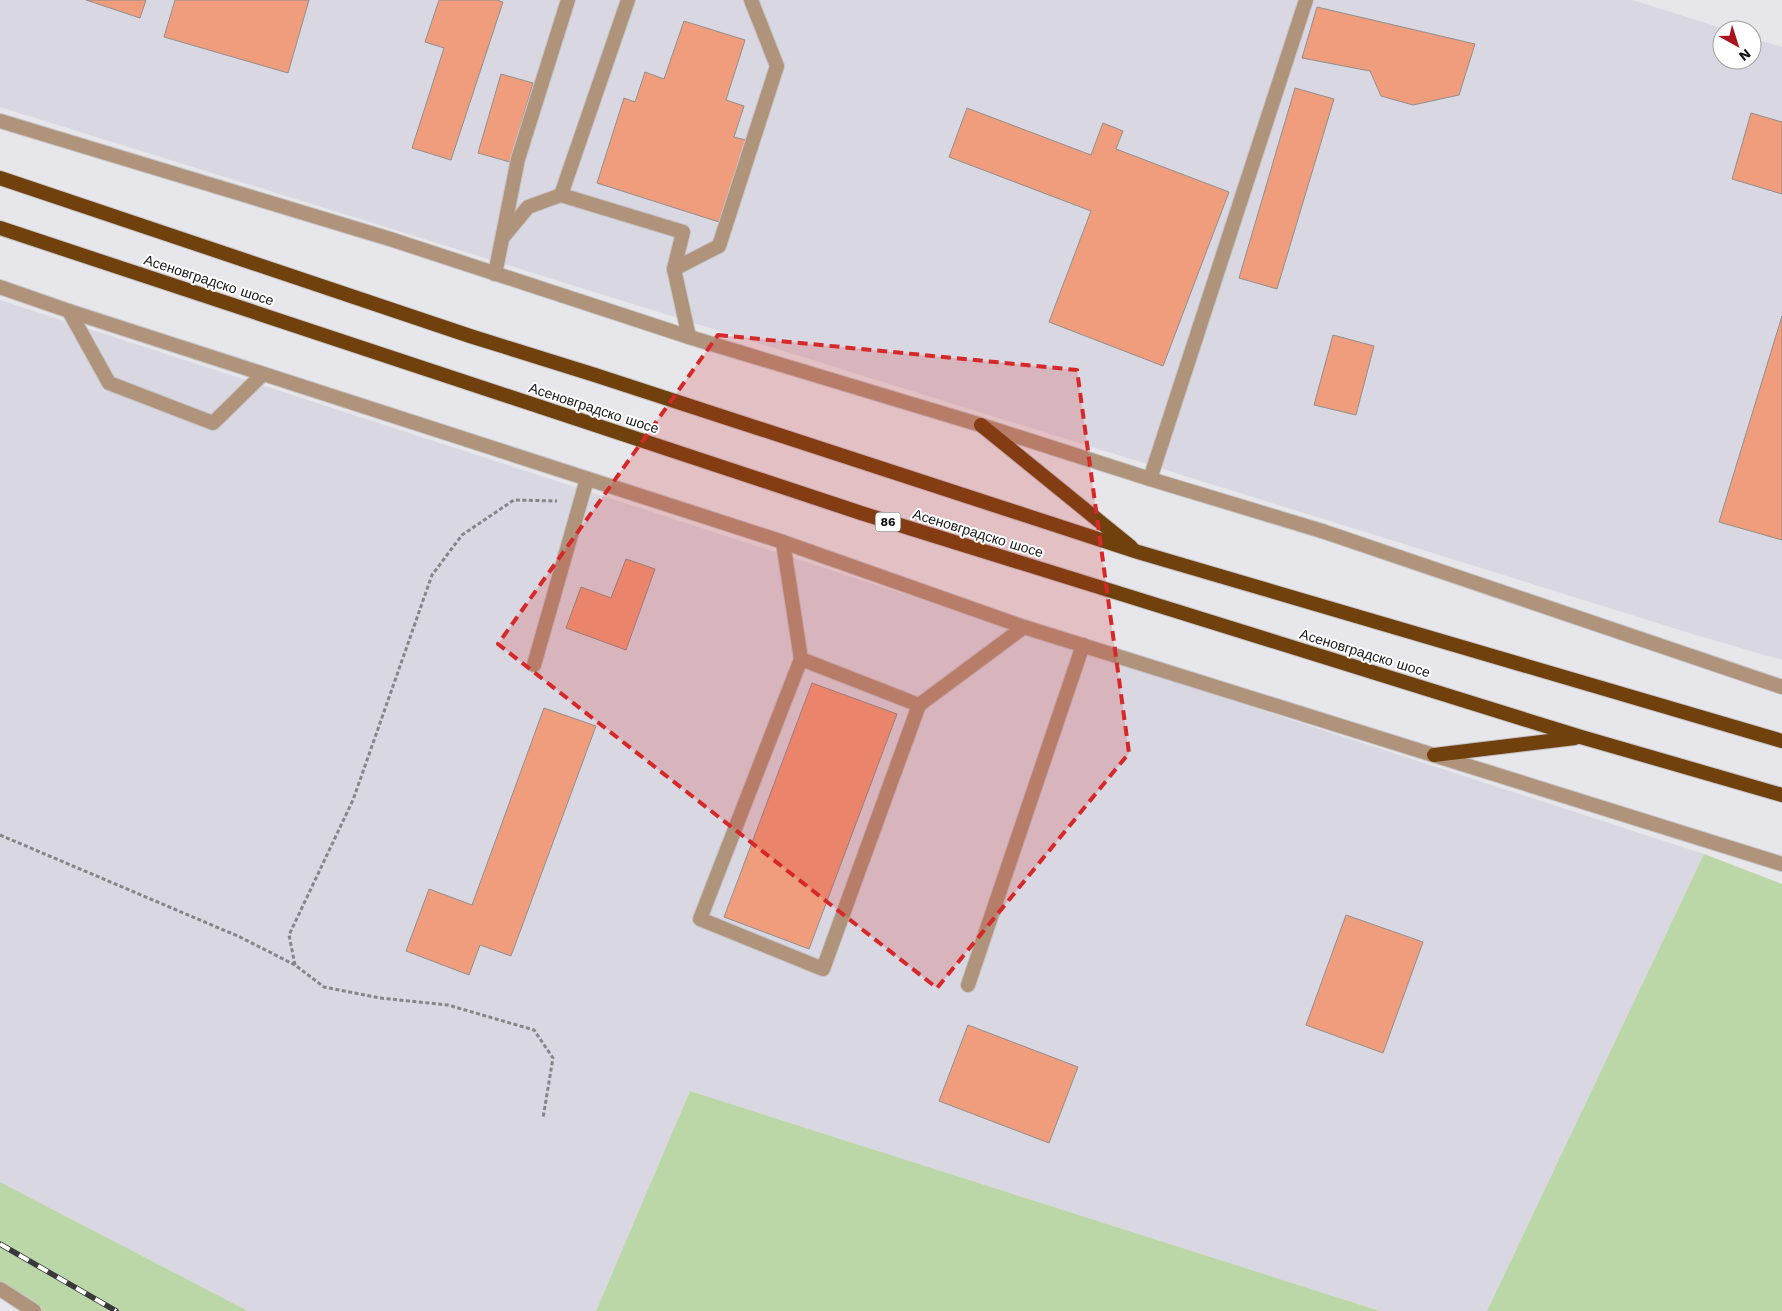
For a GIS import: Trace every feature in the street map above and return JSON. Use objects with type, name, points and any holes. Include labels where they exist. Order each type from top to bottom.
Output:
[{"type":"highway","points":[[0,178],[470,336],[605,378],[1138,552],[1782,741]]},
{"type":"highway","name":"Асеновградско шосе","points":[[0,228],[861,513],[1581,737],[1782,795]]},
{"type":"highway","points":[[980,424],[1138,552]]},
{"type":"highway","points":[[1434,754],[1581,737]]},
{"type":"street","points":[[495,274],[518,159],[568,0]]},
{"type":"street","points":[[561,195],[628,0]]},
{"type":"street","points":[[674,269],[719,246],[777,66],[750,0]]},
{"type":"street","points":[[1150,479],[1306,0]]},
{"type":"street","points":[[0,121],[390,239],[689,337],[980,424],[1150,479],[1322,531],[1782,687]]},
{"type":"street","points":[[504,236],[528,207],[561,195],[683,232],[674,269],[689,337]]},
{"type":"street","points":[[0,287],[69,312],[783,542],[1024,627],[1782,864]]},
{"type":"street","points":[[69,312],[109,383],[214,423],[263,374]]},
{"type":"street","points":[[534,665],[587,479]]},
{"type":"street","points":[[783,542],[801,659],[700,919],[823,969],[919,705],[1024,627]]},
{"type":"street","points":[[968,985],[1083,645]]},
{"type":"street","points":[[801,659],[919,705]]},
{"type":"street","points":[[0,1289],[34,1311]]},
{"type":"path","points":[[295,965],[289,935],[353,800],[432,575],[462,535],[514,500],[581,501]]},
{"type":"path","points":[[0,836],[240,937],[295,965],[324,987],[380,998],[448,1005],[534,1030],[553,1058],[543,1118]]},
{"type":"highlighted area","points":[[718,335],[1077,370],[1129,753],[937,988],[498,644]]},
{"type":"shaded area","points":[[0,0],[1632,0],[1712,25],[1712,70],[1762,70],[1762,41],[1782,47],[1782,660],[1696,635],[0,107]]},
{"type":"shaded area","points":[[0,300],[1704,854],[1487,1311],[1380,1311],[690,1091],[596,1311],[248,1311],[0,1182]]},
{"type":"green space","points":[[1704,854],[1782,884],[1782,1311],[1487,1311]]},
{"type":"green space","points":[[690,1091],[1380,1311],[596,1311]]},
{"type":"green space","points":[[0,1182],[248,1311],[32,1311],[0,1292]]},
{"type":"building","points":[[86,0],[146,0],[140,18]]},
{"type":"building","points":[[175,0],[309,0],[288,73],[164,37]]},
{"type":"building","points":[[439,0],[497,0],[503,2],[451,160],[412,148],[444,48],[425,42]]},
{"type":"building","points":[[1317,7],[1475,44],[1459,95],[1413,105],[1381,96],[1370,71],[1302,58]]},
{"type":"building","points":[[684,21],[745,40],[726,100],[744,106],[734,137],[746,140],[719,222],[597,183],[624,98],[635,102],[645,72],[664,79]]},
{"type":"building","points":[[501,74],[533,83],[510,162],[478,153]]},
{"type":"building","points":[[1295,88],[1334,99],[1277,289],[1239,278]]},
{"type":"building","points":[[967,108],[1091,155],[1103,123],[1123,131],[1116,149],[1229,192],[1163,366],[1049,322],[1091,211],[949,157]]},
{"type":"building","points":[[1751,113],[1782,122],[1782,194],[1732,179]]},
{"type":"building","points":[[1782,316],[1782,540],[1719,522]]},
{"type":"building","points":[[1333,335],[1374,346],[1356,415],[1314,405]]},
{"type":"building","points":[[626,559],[655,569],[626,650],[566,628],[581,587],[611,598]]},
{"type":"building","points":[[812,683],[897,714],[809,949],[724,917]]},
{"type":"building","points":[[544,708],[596,726],[511,956],[480,945],[469,975],[406,951],[429,889],[472,905]]},
{"type":"building","points":[[1346,915],[1423,942],[1383,1053],[1306,1025]]},
{"type":"building","points":[[968,1025],[1078,1067],[1049,1143],[939,1101]]},
{"type":"railway","points":[[0,1244],[116,1311]]}]
